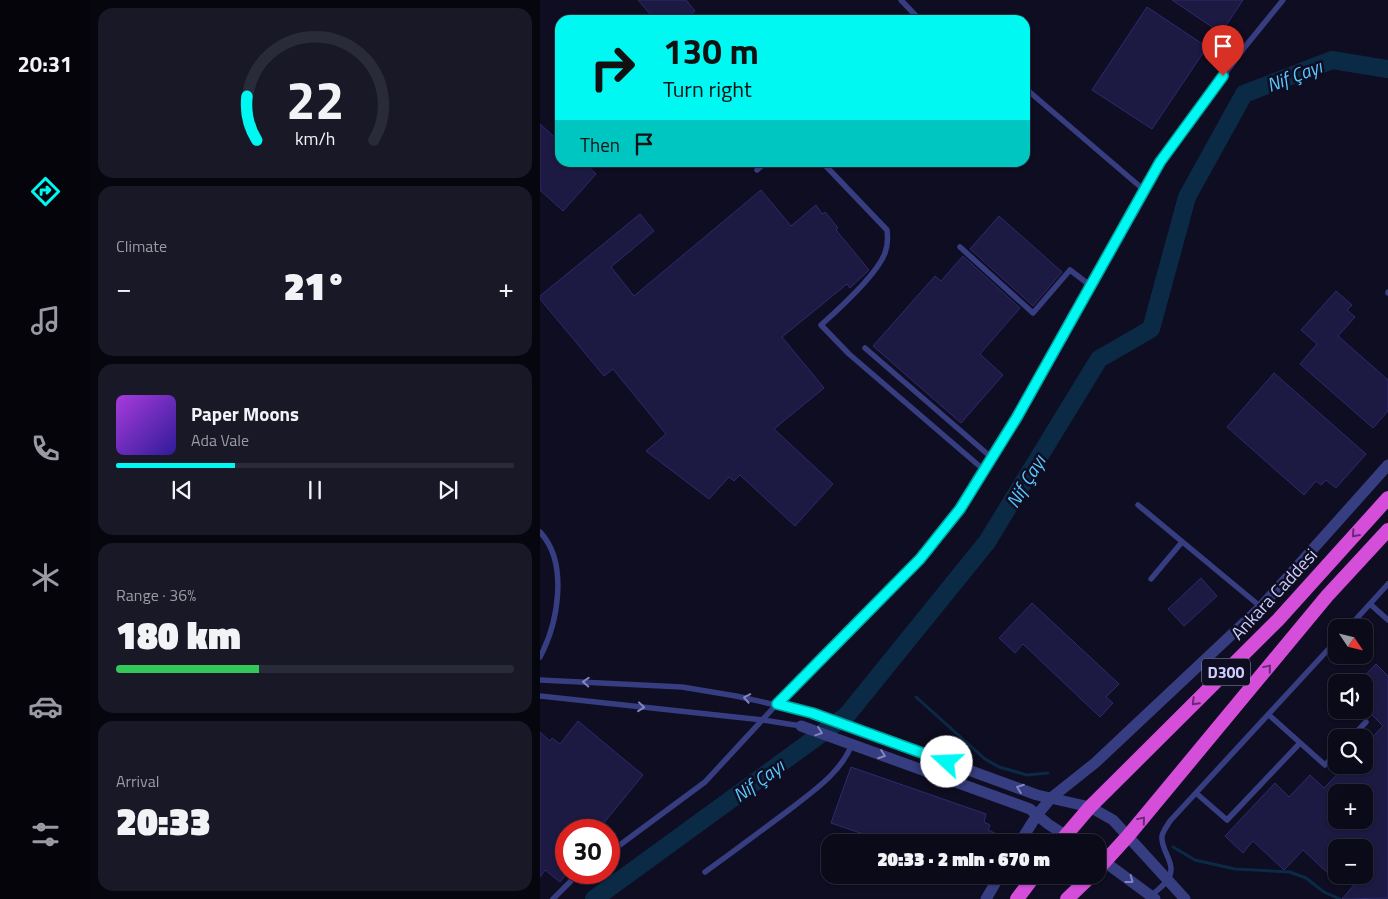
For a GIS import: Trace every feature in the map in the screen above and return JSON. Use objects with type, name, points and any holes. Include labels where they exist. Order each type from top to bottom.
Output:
[{"type":"highway","name":"Ankara Caddesi","points":[[1070,834],[1090,807],[1278,620],[1388,498]]},
{"type":"highway","name":"D300","points":[[1106,857],[1128,836],[1327,596],[1388,530]]},
{"type":"highway","points":[[1017,899],[1028,884]]},
{"type":"highway","points":[[1067,899],[1083,884]]},
{"type":"street","points":[[1025,834],[1051,798],[1094,763],[1260,607],[1388,465]]},
{"type":"street","points":[[812,713],[1051,798],[1090,807],[1113,820],[1185,899]]},
{"type":"street","points":[[801,726],[1030,809],[1059,834]]},
{"type":"street","points":[[852,728],[852,744]]},
{"type":"street","points":[[1106,867],[1153,897]]},
{"type":"street","points":[[986,899],[995,884]]},
{"type":"lane","points":[[901,0],[915,15]]},
{"type":"lane","points":[[620,846],[705,782],[777,704],[920,559],[960,509],[1017,417],[1160,162],[1244,48],[1283,0]]},
{"type":"lane","points":[[1030,92],[1144,190]]},
{"type":"lane","points":[[757,170],[760,167]]},
{"type":"lane","points":[[827,167],[887,230],[888,242],[886,253],[881,261],[858,290],[822,326],[849,354],[984,470]]},
{"type":"lane","points":[[960,247],[1033,313],[1070,270],[1091,286]]},
{"type":"lane","points":[[865,348],[992,458]]},
{"type":"lane","points":[[1138,505],[1260,607]]},
{"type":"lane","points":[[540,532],[545,538],[558,568],[558,593],[548,643],[540,657]]},
{"type":"lane","points":[[1151,579],[1182,542]]},
{"type":"lane","points":[[1356,619],[1388,584]]},
{"type":"lane","points":[[1370,604],[1388,620]]},
{"type":"lane","points":[[1153,897],[1167,881],[1171,870],[1168,854],[1162,842],[1162,834],[1170,822],[1328,650]]},
{"type":"lane","points":[[540,680],[682,687],[777,704],[812,713]]},
{"type":"lane","points":[[540,696],[763,720],[801,726]]},
{"type":"lane","points":[[1269,715],[1325,765],[1328,762]]},
{"type":"lane","points":[[1359,729],[1366,722]]},
{"type":"lane","points":[[1196,793],[1228,820],[1300,743]]},
{"type":"lane","points":[[705,872],[817,788],[838,768],[852,744]]},
{"type":"lane","points":[[553,899],[568,884]]},
{"type":"building","points":[[638,0],[686,0],[695,11],[690,15],[651,15]]},
{"type":"building","points":[[1172,0],[1243,0],[1221,33]]},
{"type":"building","points":[[1147,7],[1207,47],[1152,129],[1092,90]]},
{"type":"building","points":[[540,124],[555,138],[555,167],[588,167],[596,174],[563,211],[540,190]]},
{"type":"building","points":[[761,190],[791,226],[816,205],[822,214],[825,212],[838,228],[836,230],[869,270],[850,288],[847,284],[782,337],[824,388],[774,429],[833,484],[795,526],[740,475],[734,481],[729,477],[709,499],[646,451],[666,434],[613,369],[604,376],[540,299],[540,296],[640,214],[654,231],[611,267],[634,296]]},
{"type":"building","points":[[999,216],[1062,272],[1033,306],[970,249]]},
{"type":"building","points":[[963,256],[1020,308],[980,354],[1003,375],[961,423],[873,346],[935,276],[941,281]]},
{"type":"building","points":[[1336,291],[1352,305],[1347,310],[1355,317],[1338,336],[1388,380],[1388,411],[1373,428],[1300,364],[1317,344],[1301,330]]},
{"type":"building","points":[[1274,373],[1366,454],[1336,488],[1326,480],[1321,485],[1316,481],[1304,495],[1227,427]]},
{"type":"building","points":[[1201,578],[1217,596],[1184,626],[1168,609]]},
{"type":"building","points":[[1032,603],[1119,684],[1106,697],[1113,703],[1100,717],[1023,644],[1015,653],[999,638]]},
{"type":"building","points":[[1376,664],[1388,676],[1388,898],[1342,899],[1353,884],[1373,884],[1373,839],[1328,839],[1328,873],[1303,850],[1284,870],[1253,841],[1243,853],[1225,836],[1275,783],[1289,797],[1310,775],[1324,788],[1337,774],[1373,774],[1373,737],[1383,726],[1373,716],[1373,674],[1367,674]]},
{"type":"building","points":[[578,721],[643,775],[607,819],[555,819],[555,878],[545,870],[540,877],[540,732],[550,741],[552,738],[560,744]]},
{"type":"building","points":[[851,767],[986,814],[984,822],[990,825],[988,830],[997,834],[863,834],[831,823]]},
{"type":"waterway","name":"Nif Çayı","points":[[594,899],[847,715],[987,542],[1099,359],[1151,329],[1187,197],[1244,94],[1332,60],[1388,69]]},
{"type":"waterway","points":[[916,697],[985,759],[999,767],[1027,775],[1048,773]]},
{"type":"waterway","points":[[1173,847],[1195,860],[1235,869],[1290,872],[1306,878],[1324,892],[1340,899]]},
{"type":"route","points":[[947,762],[812,713],[777,704],[920,559],[960,509],[1017,417],[1160,162],[1223,76]]}]
